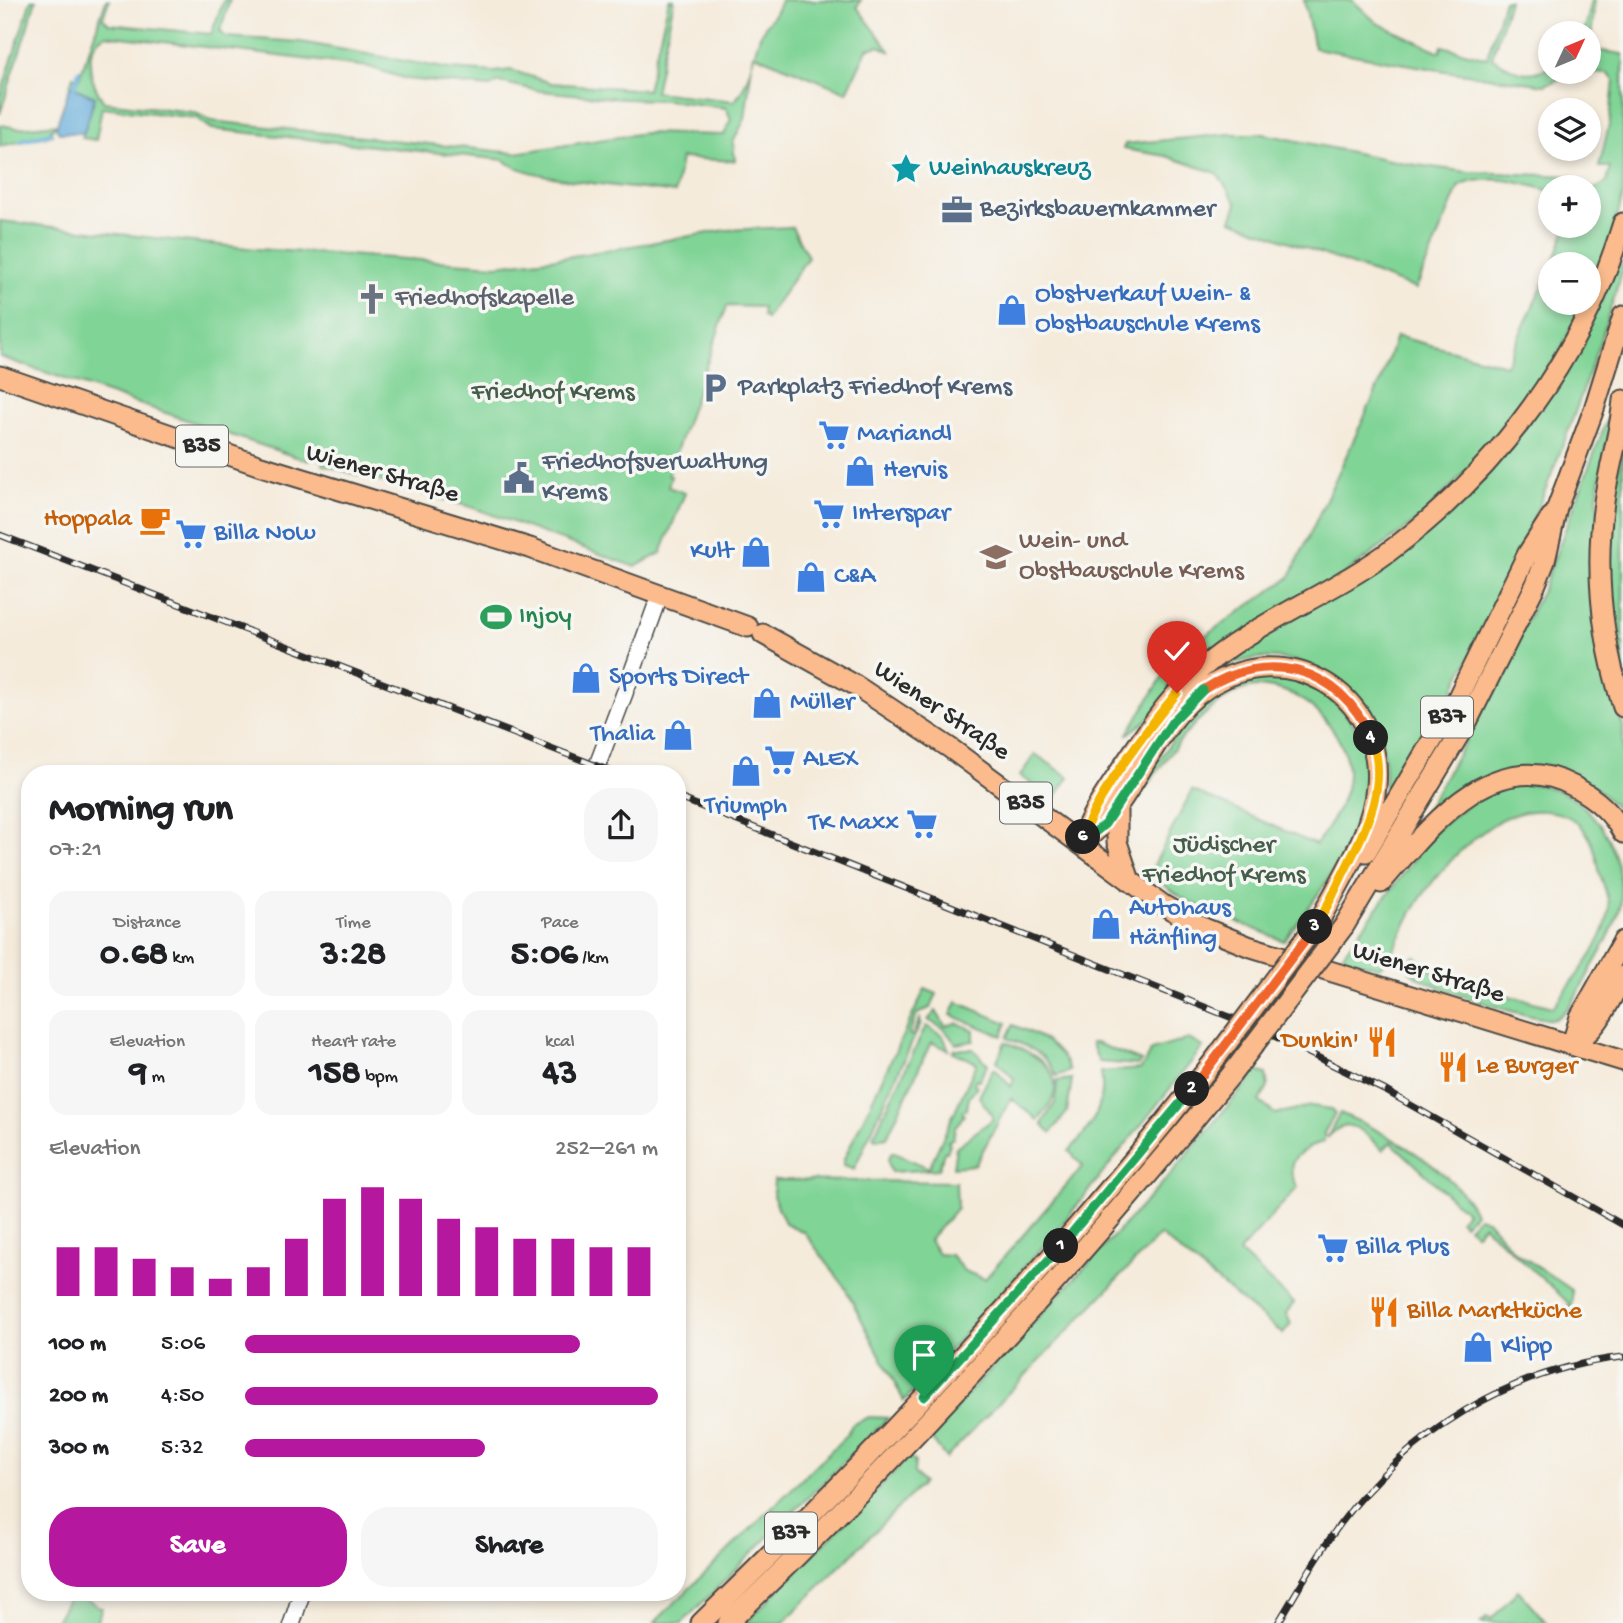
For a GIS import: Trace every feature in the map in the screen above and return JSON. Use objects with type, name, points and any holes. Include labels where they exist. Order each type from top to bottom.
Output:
[{"type":"main road","points":[[1081,844],[1091,817],[1134,751],[1160,713],[1192,677],[1251,633],[1386,554],[1460,493],[1492,458],[1546,388],[1567,354],[1602,283],[1623,223]]},
{"type":"main road","name":"B37","points":[[728,1623],[886,1451],[1084,1249],[1231,1075],[1344,926],[1431,786],[1499,661],[1545,561],[1557,508],[1594,409],[1623,316]]},
{"type":"main road","name":"Wiener Straße","points":[[0,376],[310,482],[462,526],[756,631],[887,706],[1191,922],[1248,946],[1623,1061]]},
{"type":"main road","points":[[1623,400],[1604,497],[1599,582],[1612,671],[1623,707]]},
{"type":"main road","name":"B37","points":[[930,1405],[1210,1066],[1321,918],[1423,760],[1481,652],[1528,553],[1557,508]]},
{"type":"main road","points":[[1081,844],[1097,832],[1172,722],[1196,696],[1222,678],[1261,666],[1283,667],[1324,681],[1356,709],[1374,744],[1377,766],[1374,805],[1366,828],[1321,918]]},
{"type":"main road","points":[[1344,926],[1431,826],[1465,796],[1500,780],[1521,775],[1565,782],[1588,793],[1607,810],[1623,833]]},
{"type":"main road","points":[[1118,804],[1117,842],[1130,881]]},
{"type":"main road","points":[[1572,1044],[1580,1017],[1623,941]]},
{"type":"main road","points":[[1572,1044],[1586,1038],[1594,1028],[1623,976]]},
{"type":"main road","name":"B37","points":[[701,1623],[886,1451]]},
{"type":"street","points":[[597,765],[660,595]]},
{"type":"street","points":[[292,1623],[299,1601]]},
{"type":"green space","points":[[31,0],[36,0],[0,114],[0,97]]},
{"type":"green space","points":[[106,0],[109,0],[103,18],[109,24],[211,34],[224,0],[230,0],[220,31],[226,37],[301,42],[449,69],[495,72],[511,70],[551,83],[647,90],[669,0],[674,0],[655,92],[734,101],[744,87],[752,63],[745,119],[733,142],[735,161],[681,158],[675,193],[557,178],[515,167],[505,160],[212,129],[196,118],[102,107],[96,140],[82,138],[95,97],[70,86],[73,76],[79,79]],"holes":[[[105,35],[369,67],[406,79],[490,87],[499,82],[540,91],[668,100],[726,108],[731,119],[724,135],[644,133],[515,153],[212,121],[193,112],[104,102],[92,77],[90,58],[97,41]]]},
{"type":"green space","points":[[781,0],[861,0],[857,7],[891,52],[879,46],[867,49],[847,92],[754,54],[761,34]]},
{"type":"green space","points":[[1304,0],[1352,0],[1377,23],[1440,52],[1442,46],[1487,58],[1504,0],[1509,0],[1492,58],[1520,72],[1538,71],[1538,84],[1547,84],[1545,85],[1445,71],[1314,48]]},
{"type":"green space","points":[[1592,0],[1595,0],[1593,21],[1587,21]]},
{"type":"green space","points":[[1601,51],[1623,54],[1623,196],[1601,264],[1601,252],[1557,252],[1563,238],[1601,238],[1601,186],[1607,182],[1610,167],[1599,167],[1610,121],[1614,80],[1608,74],[1601,74]]},
{"type":"green space","points":[[57,124],[50,131],[52,135],[0,146],[0,125],[18,128]]},
{"type":"green space","points":[[1230,134],[1264,134],[1409,164],[1469,172],[1547,175],[1538,175],[1538,188],[1493,179],[1459,186],[1416,289],[1231,220],[1237,204],[1217,173],[1166,156],[1123,149],[1125,144]]},
{"type":"green space","name":"Friedhof Krems","points":[[0,221],[256,249],[496,265],[567,257],[726,230],[792,227],[808,257],[766,319],[763,317],[762,307],[727,306],[668,475],[671,476],[668,487],[685,493],[661,553],[635,567],[474,508],[323,465],[324,461],[310,457],[309,461],[299,458],[0,357]]},
{"type":"green space","points":[[1620,263],[1623,268],[1588,377],[1526,537],[1452,692],[1382,811],[1385,776],[1381,742],[1373,721],[1344,685],[1325,672],[1304,663],[1281,658],[1259,658],[1236,663],[1199,684],[1197,681],[1464,497],[1585,315],[1601,315],[1601,292]]},
{"type":"green space","points":[[1538,295],[1538,315],[1578,315],[1561,349],[1512,423],[1423,516],[1127,735],[1166,671],[1189,647],[1290,577],[1381,381],[1396,336],[1506,365]]},
{"type":"green space","points":[[1614,401],[1597,497],[1617,712],[1623,726],[1623,814],[1594,786],[1568,774],[1545,768],[1520,768],[1412,834],[1476,723],[1543,588]]},
{"type":"green space","points":[[1623,443],[1623,682],[1610,624],[1607,543]]},
{"type":"green space","name":"Jüdischer Friedhof Krems","points":[[1282,676],[1307,685],[1327,697],[1344,713],[1357,731],[1365,751],[1368,774],[1366,798],[1351,840],[1324,885],[1284,941],[1189,902],[1149,875],[1192,790],[1316,845],[1342,801],[1348,772],[1336,735],[1324,718],[1308,704],[1271,688],[1252,688],[1233,694],[1217,704],[1188,731],[1131,810],[1163,754],[1198,709],[1226,689],[1242,682]]},
{"type":"green space","points":[[1035,754],[1069,777],[1054,799],[1020,776]]},
{"type":"green space","points":[[1521,783],[1544,786],[1564,793],[1581,805],[1596,820],[1607,837],[1620,880],[1621,904],[1612,929],[1576,996],[1561,1014],[1555,1019],[1543,1018],[1503,1009],[1454,993],[1417,977],[1409,970],[1411,958],[1415,956],[1442,979],[1553,1007],[1595,949],[1609,910],[1590,838],[1578,824],[1555,812],[1514,815],[1491,826],[1468,844],[1428,888],[1412,912],[1394,949],[1379,967],[1340,958],[1436,830],[1485,792]]},
{"type":"green space","points":[[925,989],[937,994],[930,1008],[917,1014],[909,1034],[912,1036],[920,1019],[921,1023],[854,1169],[844,1165],[844,1159]]},
{"type":"green space","points":[[957,1002],[1007,1023],[1002,1036],[951,1015]]},
{"type":"green space","points":[[936,1011],[945,1026],[957,1023],[974,1030],[974,1041],[956,1044],[944,1029],[928,1020]]},
{"type":"green space","points":[[1013,1025],[1054,1047],[1070,1071],[1056,1076],[1042,1056],[1007,1038]]},
{"type":"green space","points":[[926,1026],[943,1036],[949,1050],[931,1042],[887,1137],[875,1139],[873,1137]]},
{"type":"green space","points":[[1189,1039],[1203,1047],[1055,1233],[904,1401],[844,1286],[804,1232],[785,1223],[773,1196],[774,1180],[956,1182],[957,1208],[929,1240],[938,1254],[951,1255],[964,1271],[985,1279],[1083,1166],[1069,1151],[1096,1115],[1102,1095],[1101,1072],[1141,1069],[1151,1050]]},
{"type":"green space","points":[[1005,1042],[1032,1055],[1050,1072],[1055,1082],[1049,1106],[1038,1120],[1011,1098],[975,1165],[953,1167],[956,1147],[992,1120],[993,1116],[979,1097],[993,1069],[996,1069],[1011,1087],[1014,1079],[997,1061]]},
{"type":"green space","points":[[1091,1043],[1141,1061],[1138,1065],[1099,1062]]},
{"type":"green space","points":[[955,1049],[973,1049],[988,1064],[979,1080],[976,1079],[974,1084],[977,1086],[969,1097],[967,1109],[962,1112],[964,1115],[955,1128],[953,1138],[948,1141],[950,1144],[947,1152],[944,1152],[939,1169],[891,1172],[888,1160],[892,1152],[929,1168],[977,1063],[953,1052]]},
{"type":"green space","points":[[1257,1071],[1266,1074],[1268,1087],[1259,1101],[1275,1114],[1311,1106],[1331,1109],[1335,1114],[1324,1133],[1324,1141],[1302,1152],[1293,1162],[1291,1169],[1298,1187],[1239,1252],[1294,1303],[1286,1313],[1291,1324],[1283,1334],[1160,1235],[946,1458],[929,1436],[1170,1175]]},
{"type":"green space","points":[[1072,1079],[1067,1112],[1051,1133],[1042,1124],[1056,1101],[1057,1081]]},
{"type":"green space","points":[[1340,1113],[1396,1141],[1435,1167],[1452,1182],[1475,1213],[1464,1224],[1460,1220],[1466,1212],[1391,1142],[1383,1150],[1363,1132],[1350,1126],[1335,1131],[1327,1138]]},
{"type":"green space","points":[[1478,1217],[1487,1220],[1513,1250],[1572,1290],[1572,1307],[1565,1315],[1563,1313],[1570,1304],[1483,1225],[1475,1234],[1468,1227]]},
{"type":"green space","points":[[869,1417],[888,1418],[682,1623],[654,1623],[677,1601],[686,1601],[686,1592],[846,1436],[852,1425]]},
{"type":"green space","points":[[909,1457],[915,1461],[914,1473],[923,1483],[783,1623],[746,1623]]},
{"type":"green space","points":[[1518,1590],[1547,1623],[1481,1623],[1487,1617],[1491,1620]]},
{"type":"green space","points":[[67,1601],[89,1601],[102,1608],[96,1623],[55,1623]]},
{"type":"water","points":[[70,86],[95,97],[84,133],[59,133],[56,127]]},
{"type":"waterway","points":[[74,88],[79,71]]},
{"type":"waterway","points":[[21,141],[51,133]]},
{"type":"railway","points":[[0,535],[595,765]]},
{"type":"railway","points":[[686,801],[1260,1029],[1386,1091],[1623,1225]]},
{"type":"railway","points":[[1278,1623],[1341,1523],[1368,1490],[1398,1460],[1430,1434],[1501,1391],[1581,1364],[1623,1357]]},
{"type":"place","name":"Weinhauskreuz","points":[[906,169]]},
{"type":"place","name":"Bezirksbauernkammer","points":[[957,210]]},
{"type":"place","name":"Friedhofskapelle","points":[[372,299]]},
{"type":"place","name":"Obstverkauf Wein- & Obstbauschule Krems","points":[[1012,310]]},
{"type":"place","name":"Parkplatz Friedhof Krems","points":[[715,388]]},
{"type":"place","name":"Mariandl","points":[[834,435]]},
{"type":"place","name":"Hervis","points":[[860,471]]},
{"type":"place","name":"Friedhofsverwaltung Krems","points":[[519,478]]},
{"type":"place","name":"Interspar","points":[[829,514]]},
{"type":"place","name":"Hoppala","points":[[155,520]]},
{"type":"place","name":"Billa Now","points":[[191,534]]},
{"type":"place","name":"Kult","points":[[756,552]]},
{"type":"place","name":"Wein- und Obstbauschule Krems","points":[[996,557]]},
{"type":"place","name":"C&A","points":[[811,577]]},
{"type":"place","name":"Injoy","points":[[496,617]]},
{"type":"place","name":"Sports Direct","points":[[586,678]]},
{"type":"place","name":"Müller","points":[[767,703]]},
{"type":"place","name":"Thalia","points":[[678,735]]},
{"type":"place","name":"ALEX","points":[[780,760]]},
{"type":"place","name":"Triumph","points":[[746,771]]},
{"type":"place","name":"TK Maxx","points":[[922,824]]},
{"type":"place","name":"Autohaus Hänfling","points":[[1106,924]]},
{"type":"place","name":"Dunkin'","points":[[1382,1042]]},
{"type":"place","name":"Le Burger","points":[[1453,1067]]},
{"type":"place","name":"Billa Plus","points":[[1333,1248]]},
{"type":"place","name":"Billa Marktküche","points":[[1384,1312]]},
{"type":"place","name":"Klipp","points":[[1478,1347]]},
{"type":"route","points":[[924,1397],[1070,1236],[1210,1066],[1321,918],[1366,828],[1374,805],[1377,766],[1374,744],[1366,724],[1356,709],[1324,681],[1305,672],[1261,666],[1222,678],[1188,703],[1172,722],[1105,824],[1081,844],[1091,817],[1160,713],[1177,693]]}]
